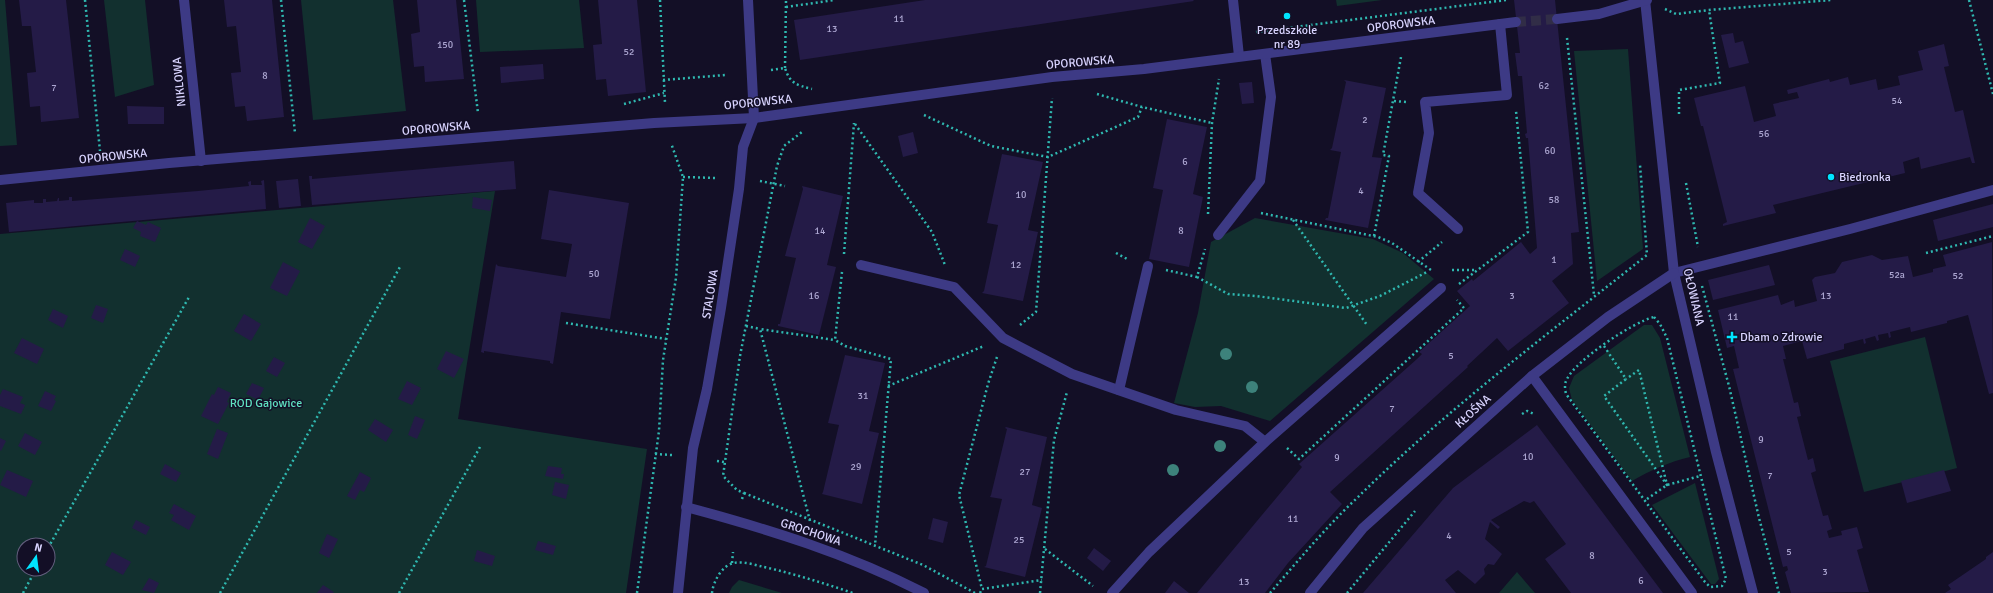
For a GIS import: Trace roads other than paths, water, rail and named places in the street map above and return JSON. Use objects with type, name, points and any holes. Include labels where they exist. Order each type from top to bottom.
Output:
[{"type":"street","name":"NIKLOWA","points":[[184,0],[202,161]]},
{"type":"street","name":"STALOWA","points":[[678,593],[693,448],[698,421],[707,389],[721,308],[739,189],[743,147],[754,118],[748,0]]},
{"type":"street","points":[[1233,0],[1239,56]]},
{"type":"street","points":[[1561,18],[1599,14],[1646,0]]},
{"type":"street","name":"OŁOWIANA","points":[[1646,0],[1674,273],[1753,593]]},
{"type":"street","name":"OPOROWSKA","points":[[0,180],[202,161],[654,123],[754,118],[1052,77],[1144,69],[1508,23],[1507,94],[1425,102],[1429,133],[1418,193],[1458,229]]},
{"type":"street","points":[[1218,235],[1260,181],[1271,97],[1265,54]]},
{"type":"street","points":[[1674,273],[1850,229],[1993,190]]},
{"type":"street","points":[[861,265],[954,288],[1003,338],[1072,374],[1176,410],[1245,426],[1265,442]]},
{"type":"street","points":[[1119,390],[1148,266]]},
{"type":"street","name":"KŁOŚNA","points":[[1310,593],[1363,528],[1532,376],[1608,317],[1674,273]]},
{"type":"street","points":[[1112,593],[1149,552],[1265,442],[1379,342],[1445,289]]},
{"type":"street","points":[[1532,376],[1692,593]]},
{"type":"street","name":"GROCHOWA","points":[[686,507],[738,521],[840,555],[893,577],[924,593]]},
{"type":"tunnel","points":[[1516,22],[1557,19]]},
{"type":"place","name":"Przedszkole nr 89","points":[[1287,16]]},
{"type":"place","name":"Biedronka","points":[[1831,177]]},
{"type":"place","name":"Dbam o Zdrowie","points":[[1732,337]]},
{"type":"park label","name":"ROD Gajowice","points":[[266,403]]}]
